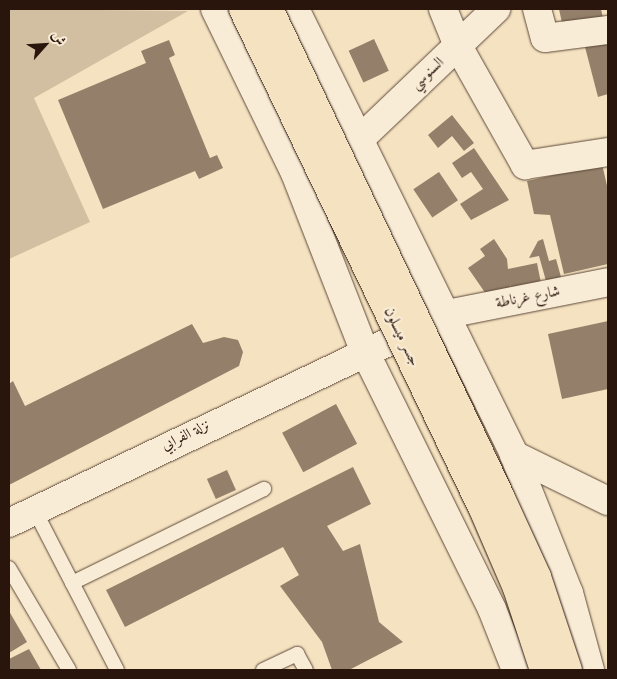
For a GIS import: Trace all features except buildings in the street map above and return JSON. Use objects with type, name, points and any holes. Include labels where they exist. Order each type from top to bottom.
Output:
[{"type":"main road","points":[[215,9],[295,173],[364,350],[492,609],[516,670]]},
{"type":"main road","name":"جسر ميسلون","points":[[243,9],[483,509],[517,588],[544,670]]},
{"type":"main road","name":"جسر ميسلون","points":[[269,9],[500,496],[537,578],[568,670]]},
{"type":"main road","points":[[295,9],[447,314],[514,455],[569,593],[590,670]]},
{"type":"main road","points":[[443,9],[458,46],[526,165],[608,152]]},
{"type":"main road","name":"السنوسي","points":[[359,140],[496,9]]},
{"type":"main road","points":[[537,9],[545,38],[608,30]]},
{"type":"main road","name":"شارع غرناطة","points":[[364,350],[447,314],[608,282]]},
{"type":"main road","name":"نزلة الفرابي","points":[[9,523],[34,509],[364,350]]},
{"type":"main road","points":[[514,455],[608,501]]},
{"type":"lane","points":[[72,583],[264,489]]},
{"type":"lane","points":[[34,509],[117,670]]},
{"type":"lane","points":[[9,568],[69,670]]},
{"type":"lane","points":[[263,670],[297,654],[306,670]]},
{"type":"shaded area","points":[[9,9],[188,11],[34,98],[90,222],[9,259]]}]
